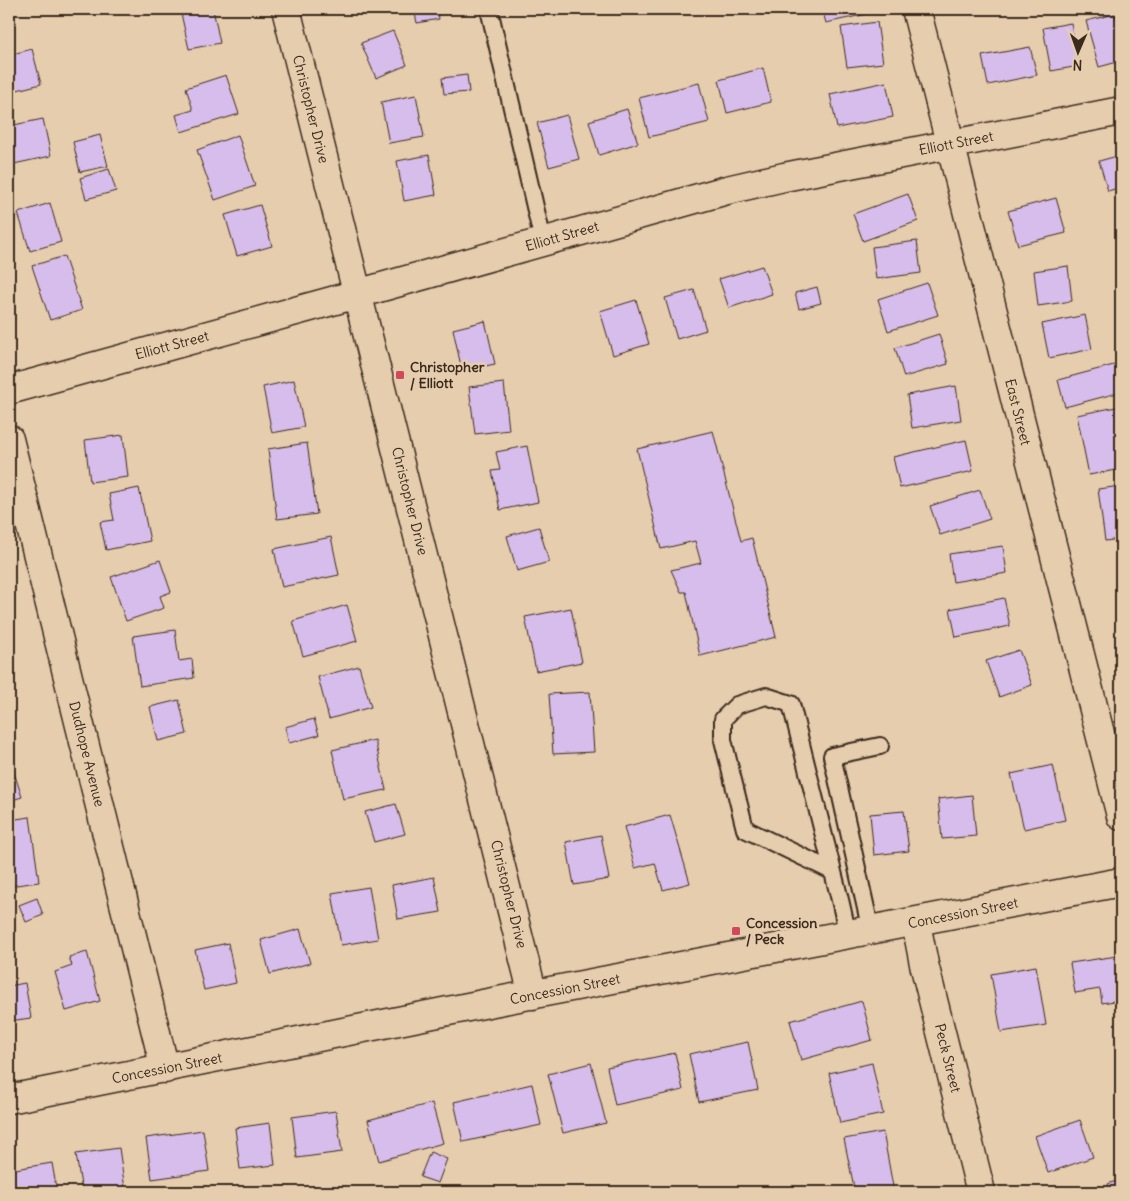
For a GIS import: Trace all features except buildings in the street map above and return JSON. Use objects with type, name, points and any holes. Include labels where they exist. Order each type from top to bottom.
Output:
[{"type":"street","name":"Christopher Drive","points":[[286,9],[533,995]]},
{"type":"street","name":"East Street","points":[[916,9],[1121,816]]},
{"type":"street","name":"Elliott Street","points":[[9,390],[728,190],[784,176],[1121,111]]},
{"type":"street","name":"Dudhope Avenue","points":[[9,439],[165,1069]]},
{"type":"street","name":"Concession Street","points":[[9,1099],[533,995],[1121,882]]},
{"type":"street","name":"Peck Street","points":[[916,922],[981,1192]]},
{"type":"lane","points":[[489,9],[543,242]]},
{"type":"lane","points":[[832,871],[745,829],[723,740],[723,719],[737,705],[766,696],[791,704],[832,871],[859,933]]},
{"type":"lane","points":[[859,933],[832,756],[880,746]]},
{"type":"place","name":"Christopher / Elliott","points":[[400,375]]},
{"type":"place","name":"Concession / Peck","points":[[736,931]]}]
